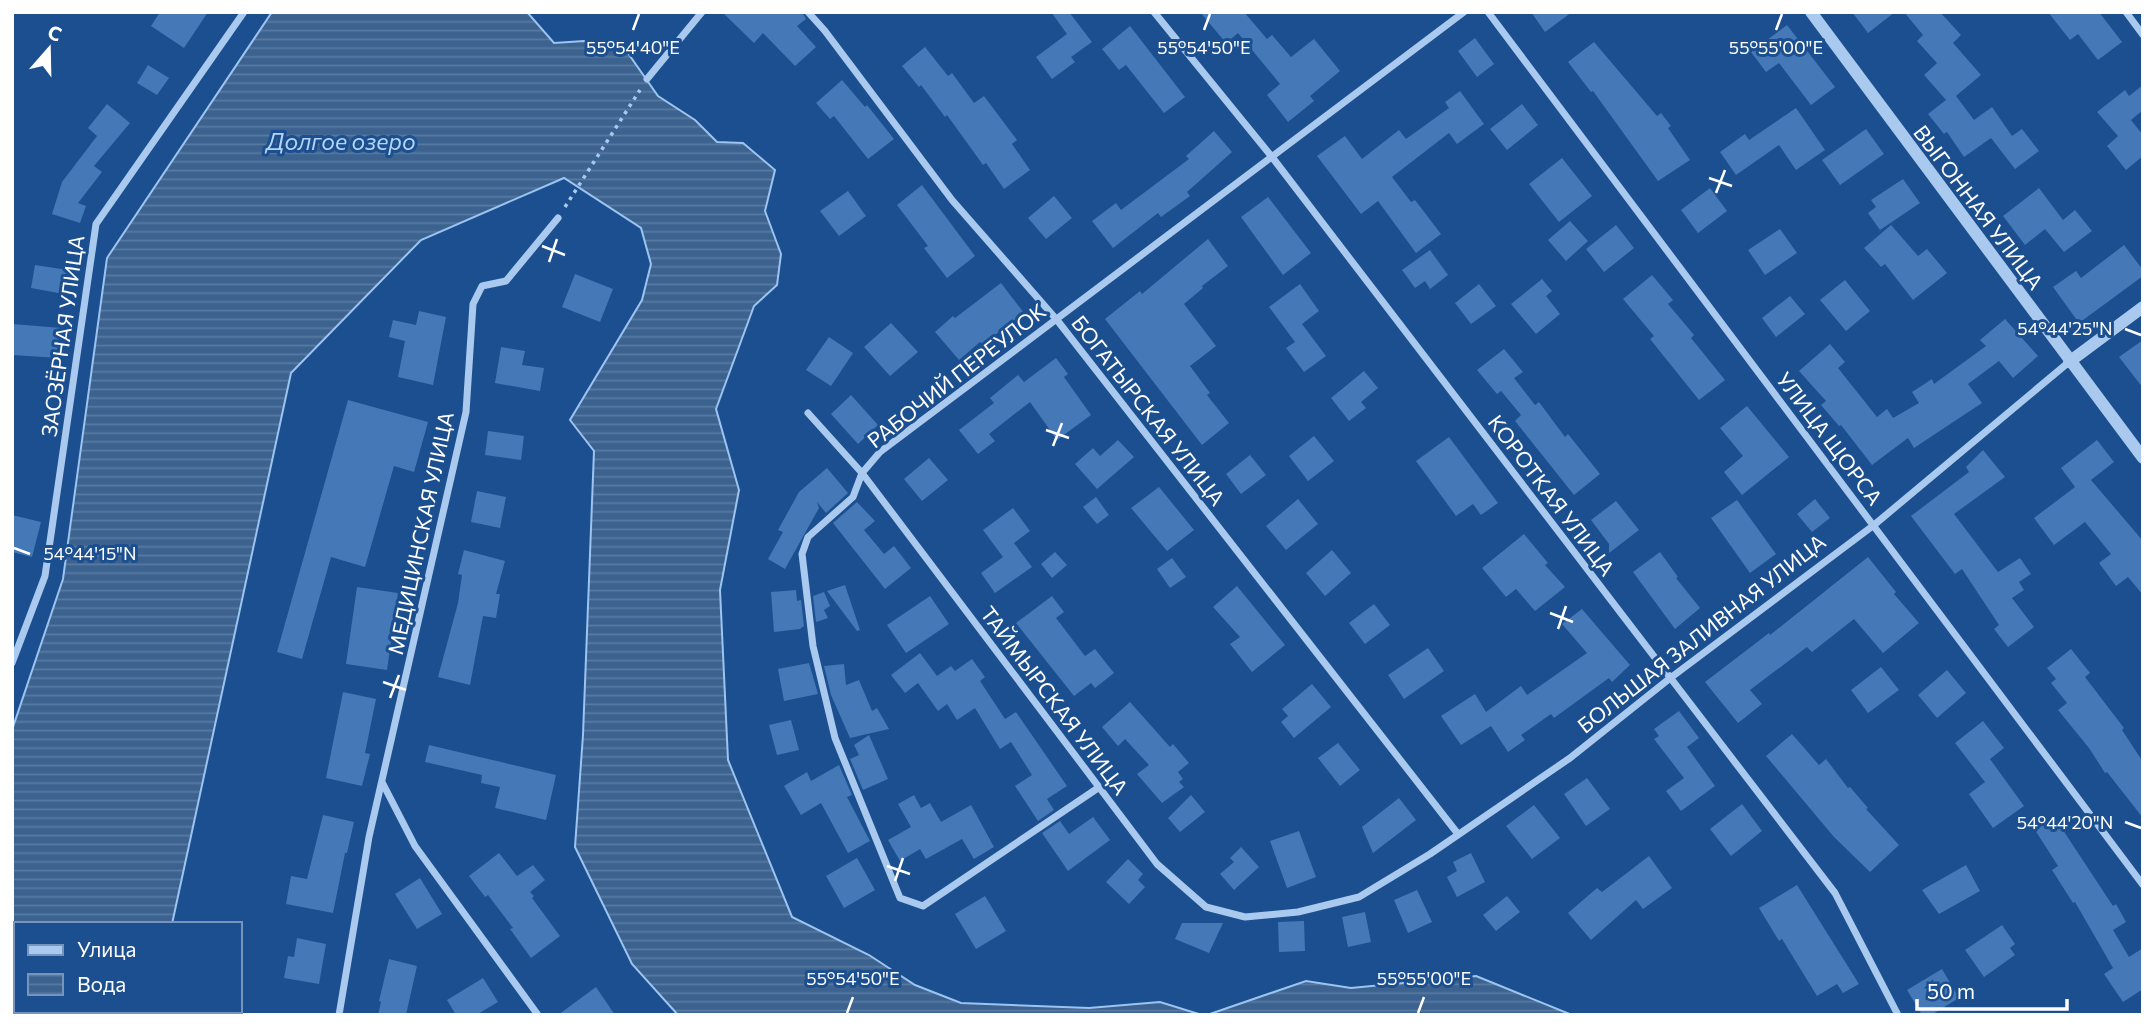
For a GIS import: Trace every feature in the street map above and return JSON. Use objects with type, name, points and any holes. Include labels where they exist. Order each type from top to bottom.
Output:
[{"type":"street","name":"ЗАОЗЁРНАЯ УЛИЦА","points":[[12,663],[45,576],[96,225],[244,12]]},
{"type":"street","points":[[648,79],[702,12]]},
{"type":"street","name":"БОГАТЫРСКАЯ УЛИЦА","points":[[808,12],[952,200],[1057,320],[1458,834]]},
{"type":"street","name":"КОРОТКАЯ УЛИЦА","points":[[1154,12],[1272,157],[1835,893],[1898,1015]]},
{"type":"street","name":"РАБОЧИЙ ПЕРЕУЛОК","points":[[1098,788],[923,906],[900,898],[835,738],[813,646],[802,554],[808,537],[853,497],[862,473],[880,452],[1464,12]]},
{"type":"street","name":"УЛИЦА ЩОРСА","points":[[1488,12],[2143,885]]},
{"type":"street","name":"ВЫГОННАЯ УЛИЦА","points":[[1811,12],[2143,458]]},
{"type":"street","points":[[2126,12],[2143,35]]},
{"type":"street","name":"МЕДИЦИНСКАЯ УЛИЦА","points":[[339,1015],[369,836],[466,412],[473,304],[482,286],[506,281],[558,218]]},
{"type":"street","name":"БОЛЬШАЯ ЗАЛИВНАЯ УЛИЦА","points":[[1245,917],[1298,912],[1359,897],[1430,854],[1570,758],[1669,679],[1874,525],[2069,362],[2143,307]]},
{"type":"street","name":"ТАЙМЫРСКАЯ УЛИЦА","points":[[808,413],[862,473],[1157,864],[1206,906],[1245,917]]},
{"type":"street","points":[[382,782],[415,846],[538,1015]]},
{"type":"path","points":[[558,218],[648,79]]},
{"type":"water","name":"Долгое озеро","points":[[272,12],[527,12],[554,43],[584,41],[625,49],[658,96],[695,120],[717,142],[743,143],[775,170],[765,211],[781,254],[777,285],[754,306],[716,409],[739,490],[720,590],[728,760],[792,917],[869,955],[915,985],[961,1003],[1089,1008],[1160,1002],[1202,1015],[678,1015],[632,964],[575,847],[583,735],[594,451],[570,420],[642,300],[651,264],[641,228],[564,178],[421,240],[291,373],[172,922],[14,922],[14,1013],[154,1015],[12,1015],[12,730],[63,579],[107,258]]},
{"type":"water","points":[[1476,976],[1572,1015],[1207,1015],[1306,981],[1351,988]]},
{"type":"building","points":[[160,12],[208,12],[184,48],[151,26]]},
{"type":"building","points":[[722,12],[802,12],[806,19],[797,26],[816,47],[795,66],[763,33],[754,43]]},
{"type":"building","points":[[1051,12],[1069,12],[1092,42],[1071,57],[1075,62],[1052,79],[1036,57],[1067,34]]},
{"type":"building","points":[[1200,12],[1244,12],[1267,39],[1272,35],[1291,57],[1314,39],[1340,71],[1310,96],[1314,101],[1288,122],[1267,95],[1280,84],[1238,33],[1226,43]]},
{"type":"building","points":[[1531,12],[1572,12],[1545,32]]},
{"type":"building","points":[[1852,12],[1895,12],[1868,33]]},
{"type":"building","points":[[1904,12],[1940,12],[1961,35],[1953,43],[1981,75],[1956,96],[1974,120],[1992,107],[2012,136],[2022,129],[2039,151],[2015,169],[1991,138],[1964,157],[1947,132],[1944,134],[1928,114],[1946,100],[1924,75],[1937,63],[1917,41],[1923,35]]},
{"type":"building","points":[[2048,12],[2099,12],[2122,42],[2098,60],[2078,34],[2070,40]]},
{"type":"building","points":[[1787,25],[1835,87],[1811,105],[1779,63],[1766,72],[1751,52]]},
{"type":"building","points":[[1130,26],[1185,97],[1164,113],[1126,65],[1119,70],[1102,49]]},
{"type":"building","points":[[1475,38],[1494,64],[1477,77],[1458,51]]},
{"type":"building","points":[[1594,42],[1657,116],[1661,113],[1690,160],[1658,181],[1593,91],[1591,92],[1568,62]]},
{"type":"building","points":[[925,47],[948,76],[952,73],[974,103],[984,96],[1017,140],[1012,144],[1030,170],[1004,189],[947,115],[945,117],[921,85],[919,87],[902,66]]},
{"type":"building","points":[[148,65],[169,78],[157,95],[137,83]]},
{"type":"building","points":[[842,80],[865,107],[867,105],[894,139],[868,159],[834,116],[830,119],[816,103]]},
{"type":"building","points":[[2143,85],[2143,110],[2131,120],[2143,135],[2143,156],[2126,170],[2107,146],[2118,136],[2097,112],[2125,90],[2129,96]]},
{"type":"building","points":[[1460,91],[1484,124],[1457,144],[1449,133],[1392,177],[1411,202],[1415,200],[1441,234],[1416,253],[1378,201],[1361,214],[1317,156],[1345,136],[1362,159],[1399,130],[1406,139],[1449,108],[1445,102]]},
{"type":"building","points":[[107,104],[130,123],[94,166],[102,172],[78,203],[86,206],[80,223],[52,214],[62,182],[97,136],[88,128]]},
{"type":"building","points":[[1522,104],[1538,125],[1507,150],[1490,129]]},
{"type":"building","points":[[1796,108],[1825,150],[1796,170],[1779,145],[1736,175],[1720,152],[1745,134],[1749,140]]},
{"type":"building","points":[[1866,129],[1884,154],[1840,185],[1822,160]]},
{"type":"building","points":[[1214,131],[1232,152],[1187,192],[1190,196],[1161,217],[1158,213],[1113,248],[1092,221],[1116,203],[1121,210],[1189,159],[1186,156]]},
{"type":"building","points":[[1562,158],[1592,196],[1559,222],[1529,184]]},
{"type":"building","points":[[1903,179],[1920,203],[1880,230],[1868,213],[1876,207],[1871,200]]},
{"type":"building","points":[[922,185],[975,256],[947,278],[924,248],[928,246],[897,205]]},
{"type":"building","points":[[1710,188],[1727,211],[1698,233],[1681,210]]},
{"type":"building","points":[[2039,188],[2063,220],[2075,210],[2092,231],[2064,252],[2045,229],[2025,245],[2003,216]]},
{"type":"building","points":[[848,191],[866,216],[839,236],[820,211]]},
{"type":"building","points":[[1054,196],[1072,218],[1046,239],[1028,218]]},
{"type":"building","points":[[1268,197],[1311,253],[1283,275],[1241,217]]},
{"type":"building","points":[[1570,221],[1588,241],[1566,261],[1548,240]]},
{"type":"building","points":[[1616,225],[1634,248],[1604,272],[1586,249]]},
{"type":"building","points":[[1891,225],[1918,256],[1927,249],[1947,273],[1913,300],[1885,264],[1881,267],[1864,248]]},
{"type":"building","points":[[1780,229],[1797,253],[1765,275],[1748,250]]},
{"type":"building","points":[[1208,239],[1228,266],[1184,304],[1216,346],[1190,366],[1210,393],[1207,395],[1229,423],[1202,445],[1105,319],[1140,291],[1142,294]]},
{"type":"building","points":[[2124,245],[2143,270],[2143,276],[2079,323],[2053,287],[2076,271],[2081,278]]},
{"type":"building","points":[[1430,250],[1448,275],[1430,289],[1425,281],[1415,288],[1402,270]]},
{"type":"building","points":[[35,265],[68,270],[64,294],[31,288]]},
{"type":"building","points":[[575,274],[613,289],[600,322],[562,307]]},
{"type":"building","points":[[1652,275],[1673,300],[1668,304],[1694,335],[1691,338],[1725,380],[1699,400],[1650,339],[1654,336],[1623,299]]},
{"type":"building","points":[[1542,279],[1552,291],[1546,296],[1560,314],[1536,334],[1511,304]]},
{"type":"building","points":[[1845,280],[1870,311],[1846,331],[1820,300]]},
{"type":"building","points":[[1001,283],[1024,313],[995,335],[998,340],[986,349],[980,342],[959,360],[935,332],[953,316],[955,318]]},
{"type":"building","points":[[1300,284],[1319,311],[1302,324],[1326,356],[1304,372],[1286,348],[1295,342],[1269,307]]},
{"type":"building","points":[[1479,284],[1496,306],[1471,324],[1455,303]]},
{"type":"building","points":[[1790,296],[1805,314],[1776,337],[1762,318]]},
{"type":"building","points":[[419,311],[446,317],[433,385],[398,377],[405,341],[389,337],[393,320],[416,325]]},
{"type":"building","points":[[2005,319],[2038,356],[2013,378],[1999,361],[1968,384],[1982,403],[1914,448],[1908,438],[1872,465],[1841,425],[1839,426],[1821,405],[1826,401],[1799,371],[1830,344],[1845,362],[1838,368],[1877,417],[1887,409],[1893,418],[1919,403],[1912,392],[1932,379],[1934,384],[1986,346],[1980,340]]},
{"type":"building","points":[[891,323],[918,352],[890,376],[864,347]]},
{"type":"building","points":[[12,324],[62,328],[60,358],[12,355]]},
{"type":"building","points":[[829,337],[853,353],[831,386],[806,370]]},
{"type":"building","points":[[2143,340],[2143,388],[2119,357]]},
{"type":"building","points":[[501,347],[525,351],[522,365],[544,368],[540,391],[495,383]]},
{"type":"building","points":[[1504,349],[1523,372],[1514,378],[1535,405],[1539,402],[1565,437],[1568,434],[1600,474],[1574,495],[1515,421],[1521,415],[1501,391],[1497,394],[1477,370]]},
{"type":"building","points":[[1056,358],[1068,374],[1064,377],[1091,415],[1057,440],[1030,402],[989,434],[995,441],[978,454],[959,430],[994,403],[990,398],[1018,375],[1024,382]]},
{"type":"building","points":[[1364,371],[1378,388],[1361,402],[1366,408],[1349,421],[1331,398]]},
{"type":"building","points":[[851,395],[878,425],[858,444],[831,414]]},
{"type":"building","points":[[348,400],[428,422],[414,472],[394,466],[365,567],[331,557],[302,659],[277,652]]},
{"type":"building","points":[[1747,406],[1789,457],[1742,495],[1724,472],[1743,456],[1720,428]]},
{"type":"building","points":[[488,431],[524,436],[521,460],[485,455]]},
{"type":"building","points":[[1314,436],[1334,461],[1308,481],[1289,456]]},
{"type":"building","points":[[1449,437],[1498,503],[1481,515],[1473,504],[1456,516],[1416,461]]},
{"type":"building","points":[[1118,440],[1134,457],[1097,489],[1075,464],[1093,448],[1100,456]]},
{"type":"building","points":[[2097,440],[2114,462],[2091,480],[2143,541],[2143,595],[2128,577],[2116,586],[2099,563],[2111,554],[2085,522],[2054,545],[2034,518],[2075,487],[2061,468]]},
{"type":"building","points":[[1983,450],[2005,477],[1954,514],[1998,572],[2020,558],[2031,574],[2019,582],[2024,590],[2012,598],[2034,627],[2008,647],[1994,629],[1999,625],[1962,569],[1955,574],[1911,516],[1969,472],[1966,467]]},
{"type":"building","points":[[1250,455],[1266,475],[1241,494],[1226,474]]},
{"type":"building","points":[[929,458],[948,480],[922,501],[904,479]]},
{"type":"building","points":[[827,468],[848,493],[826,513],[817,502],[819,508],[785,569],[768,559],[783,532],[778,530],[799,492]]},
{"type":"building","points":[[1159,487],[1194,530],[1167,551],[1131,508]]},
{"type":"building","points":[[477,491],[506,497],[500,528],[471,522]]},
{"type":"building","points":[[1096,497],[1109,515],[1097,524],[1083,507]]},
{"type":"building","points":[[1298,499],[1318,524],[1286,550],[1266,526]]},
{"type":"building","points":[[1815,499],[1830,518],[1812,532],[1797,514]]},
{"type":"building","points":[[1737,500],[1776,554],[1750,573],[1711,518]]},
{"type":"building","points":[[1616,501],[1639,530],[1609,553],[1609,544],[1591,520]]},
{"type":"building","points":[[857,502],[875,521],[864,530],[884,554],[894,546],[911,568],[885,589],[833,523]]},
{"type":"building","points":[[1013,508],[1030,531],[1014,543],[1032,567],[995,593],[981,573],[1003,557],[983,530]]},
{"type":"building","points":[[12,515],[41,522],[32,557],[12,552]]},
{"type":"building","points":[[1524,534],[1548,563],[1545,565],[1565,587],[1535,611],[1516,589],[1506,597],[1482,568]]},
{"type":"building","points":[[464,550],[505,561],[496,594],[500,594],[496,618],[483,616],[470,685],[438,677],[458,603],[462,575],[458,574]]},
{"type":"building","points":[[1332,550],[1351,573],[1325,596],[1306,573]]},
{"type":"building","points":[[1055,552],[1067,565],[1052,578],[1041,564]]},
{"type":"building","points":[[1660,552],[1700,608],[1675,629],[1633,572]]},
{"type":"building","points":[[1868,557],[1919,623],[1883,653],[1854,619],[1812,652],[1807,647],[1750,690],[1762,704],[1738,723],[1705,682],[1769,633],[1770,635]]},
{"type":"building","points":[[1172,558],[1186,577],[1170,588],[1157,569]]},
{"type":"building","points":[[845,585],[860,630],[857,631],[827,591]]},
{"type":"building","points":[[1237,586],[1285,645],[1252,672],[1230,644],[1240,637],[1213,607]]},
{"type":"building","points":[[357,587],[398,593],[387,670],[346,664]]},
{"type":"building","points":[[796,590],[797,601],[801,600],[804,626],[800,629],[774,632],[771,592]]},
{"type":"building","points":[[824,592],[830,606],[824,610],[828,618],[816,622],[813,596]]},
{"type":"building","points":[[930,596],[949,624],[906,653],[887,625]]},
{"type":"building","points":[[1052,596],[1064,612],[1056,618],[1085,656],[1095,649],[1114,673],[1095,688],[1091,683],[1074,696],[1016,623]]},
{"type":"building","points":[[1374,604],[1390,625],[1365,644],[1349,623]]},
{"type":"building","points":[[1582,609],[1630,665],[1612,682],[1609,678],[1554,718],[1551,714],[1521,735],[1525,740],[1508,752],[1491,726],[1461,745],[1441,716],[1475,694],[1486,712],[1521,686],[1527,695],[1587,653],[1562,624]]},
{"type":"building","points":[[1428,648],[1444,671],[1404,699],[1388,675]]},
{"type":"building","points":[[2071,649],[2090,673],[2085,677],[2124,728],[2122,730],[2143,762],[2143,818],[2058,710],[2067,703],[2051,683],[2056,679],[2047,668]]},
{"type":"building","points":[[920,653],[937,676],[951,666],[955,671],[972,659],[985,677],[980,681],[1005,719],[1016,712],[1067,786],[1047,799],[1054,810],[1038,821],[1015,786],[1032,775],[1011,742],[1000,749],[975,708],[957,720],[947,704],[938,711],[918,683],[905,693],[891,675]]},
{"type":"building","points":[[809,663],[818,694],[784,701],[778,669]]},
{"type":"building","points":[[844,664],[846,685],[859,680],[872,711],[877,708],[889,729],[850,738],[831,695],[824,666]]},
{"type":"building","points":[[1881,667],[1899,690],[1868,713],[1851,690]]},
{"type":"building","points":[[1947,670],[1966,693],[1937,718],[1918,695]]},
{"type":"building","points":[[1312,684],[1331,707],[1294,738],[1281,722],[1288,716],[1282,709]]},
{"type":"building","points":[[343,692],[376,699],[365,753],[370,754],[362,786],[326,778]]},
{"type":"building","points":[[1130,702],[1170,747],[1173,744],[1189,763],[1178,772],[1183,779],[1179,782],[1184,787],[1162,803],[1137,774],[1149,765],[1125,739],[1118,746],[1102,727]]},
{"type":"building","points":[[1679,711],[1699,738],[1687,747],[1715,786],[1681,811],[1666,791],[1684,778],[1654,739],[1659,736],[1654,729]]},
{"type":"building","points":[[791,720],[799,750],[777,755],[769,725]]},
{"type":"building","points":[[1983,721],[2004,748],[1990,759],[2024,806],[1993,828],[1969,794],[1985,782],[1955,743]]},
{"type":"building","points":[[1792,734],[1819,765],[1826,759],[1899,845],[1870,872],[1834,837],[1766,756]]},
{"type":"building","points":[[869,735],[888,779],[863,790],[850,759],[859,755],[854,745]]},
{"type":"building","points":[[1338,743],[1360,770],[1340,786],[1318,758]]},
{"type":"building","points":[[429,745],[556,775],[546,820],[495,808],[500,787],[481,783],[482,775],[425,762]]},
{"type":"building","points":[[839,765],[852,795],[847,797],[870,841],[848,853],[821,803],[801,815],[784,786],[807,772],[811,781]]},
{"type":"building","points":[[1587,778],[1610,809],[1586,826],[1564,794]]},
{"type":"building","points":[[914,795],[921,808],[930,803],[941,822],[971,805],[994,847],[974,859],[962,839],[926,859],[920,849],[900,861],[888,840],[911,827],[898,804]]},
{"type":"building","points":[[1191,795],[1205,812],[1180,832],[1168,818]]},
{"type":"building","points":[[1399,798],[1416,820],[1373,853],[1362,827]]},
{"type":"building","points":[[1742,804],[1762,831],[1731,856],[1710,829]]},
{"type":"building","points":[[1534,805],[1560,838],[1532,859],[1506,826]]},
{"type":"building","points":[[323,815],[354,822],[333,913],[286,904],[291,876],[307,879]]},
{"type":"building","points":[[1093,817],[1110,840],[1068,871],[1042,833],[1060,821],[1069,834]]},
{"type":"building","points":[[2055,818],[2126,922],[2113,930],[2129,957],[2143,948],[2143,989],[2123,1002],[2104,974],[2113,968],[2075,902],[2073,903],[2052,870],[2058,866],[2035,830]]},
{"type":"building","points":[[1299,831],[1316,877],[1287,888],[1270,841]]},
{"type":"building","points":[[1241,847],[1259,867],[1234,890],[1220,874],[1234,862],[1230,858]]},
{"type":"building","points":[[499,853],[517,876],[533,865],[545,880],[530,892],[560,936],[531,958],[510,929],[513,928],[488,895],[485,897],[469,876]]},
{"type":"building","points":[[1471,853],[1485,882],[1457,897],[1447,877],[1457,871],[1453,862]]},
{"type":"building","points":[[1649,856],[1672,888],[1643,909],[1636,900],[1591,940],[1568,913],[1597,888],[1602,892]]},
{"type":"building","points":[[857,858],[875,890],[844,908],[826,876]]},
{"type":"building","points":[[1128,859],[1143,874],[1138,880],[1145,887],[1129,904],[1106,882]]},
{"type":"building","points":[[1966,865],[1980,891],[1939,914],[1922,890]]},
{"type":"building","points":[[420,878],[442,914],[417,929],[395,894]]},
{"type":"building","points":[[1797,885],[1859,984],[1843,993],[1837,984],[1817,996],[1782,939],[1779,941],[1759,908]]},
{"type":"building","points":[[1417,890],[1432,922],[1408,933],[1394,900]]},
{"type":"building","points":[[985,896],[1006,931],[976,949],[955,914]]},
{"type":"building","points":[[1507,896],[1520,912],[1496,931],[1483,915]]},
{"type":"building","points":[[1365,912],[1371,942],[1348,947],[1342,917]]},
{"type":"building","points":[[1304,921],[1305,951],[1279,952],[1278,922]]},
{"type":"building","points":[[1182,923],[1223,923],[1209,953],[1175,939]]},
{"type":"building","points":[[2002,925],[2015,944],[2010,948],[2015,955],[1984,977],[1965,950]]},
{"type":"building","points":[[297,938],[326,944],[319,984],[284,978],[288,956],[294,957]]},
{"type":"building","points":[[389,959],[417,966],[406,1015],[378,1015]]},
{"type":"building","points":[[1942,969],[1959,998],[1931,1015],[1922,1015],[1907,990]]},
{"type":"building","points":[[483,978],[498,1002],[476,1015],[456,1015],[447,1000]]},
{"type":"building","points":[[596,987],[615,1015],[558,1015]]}]
